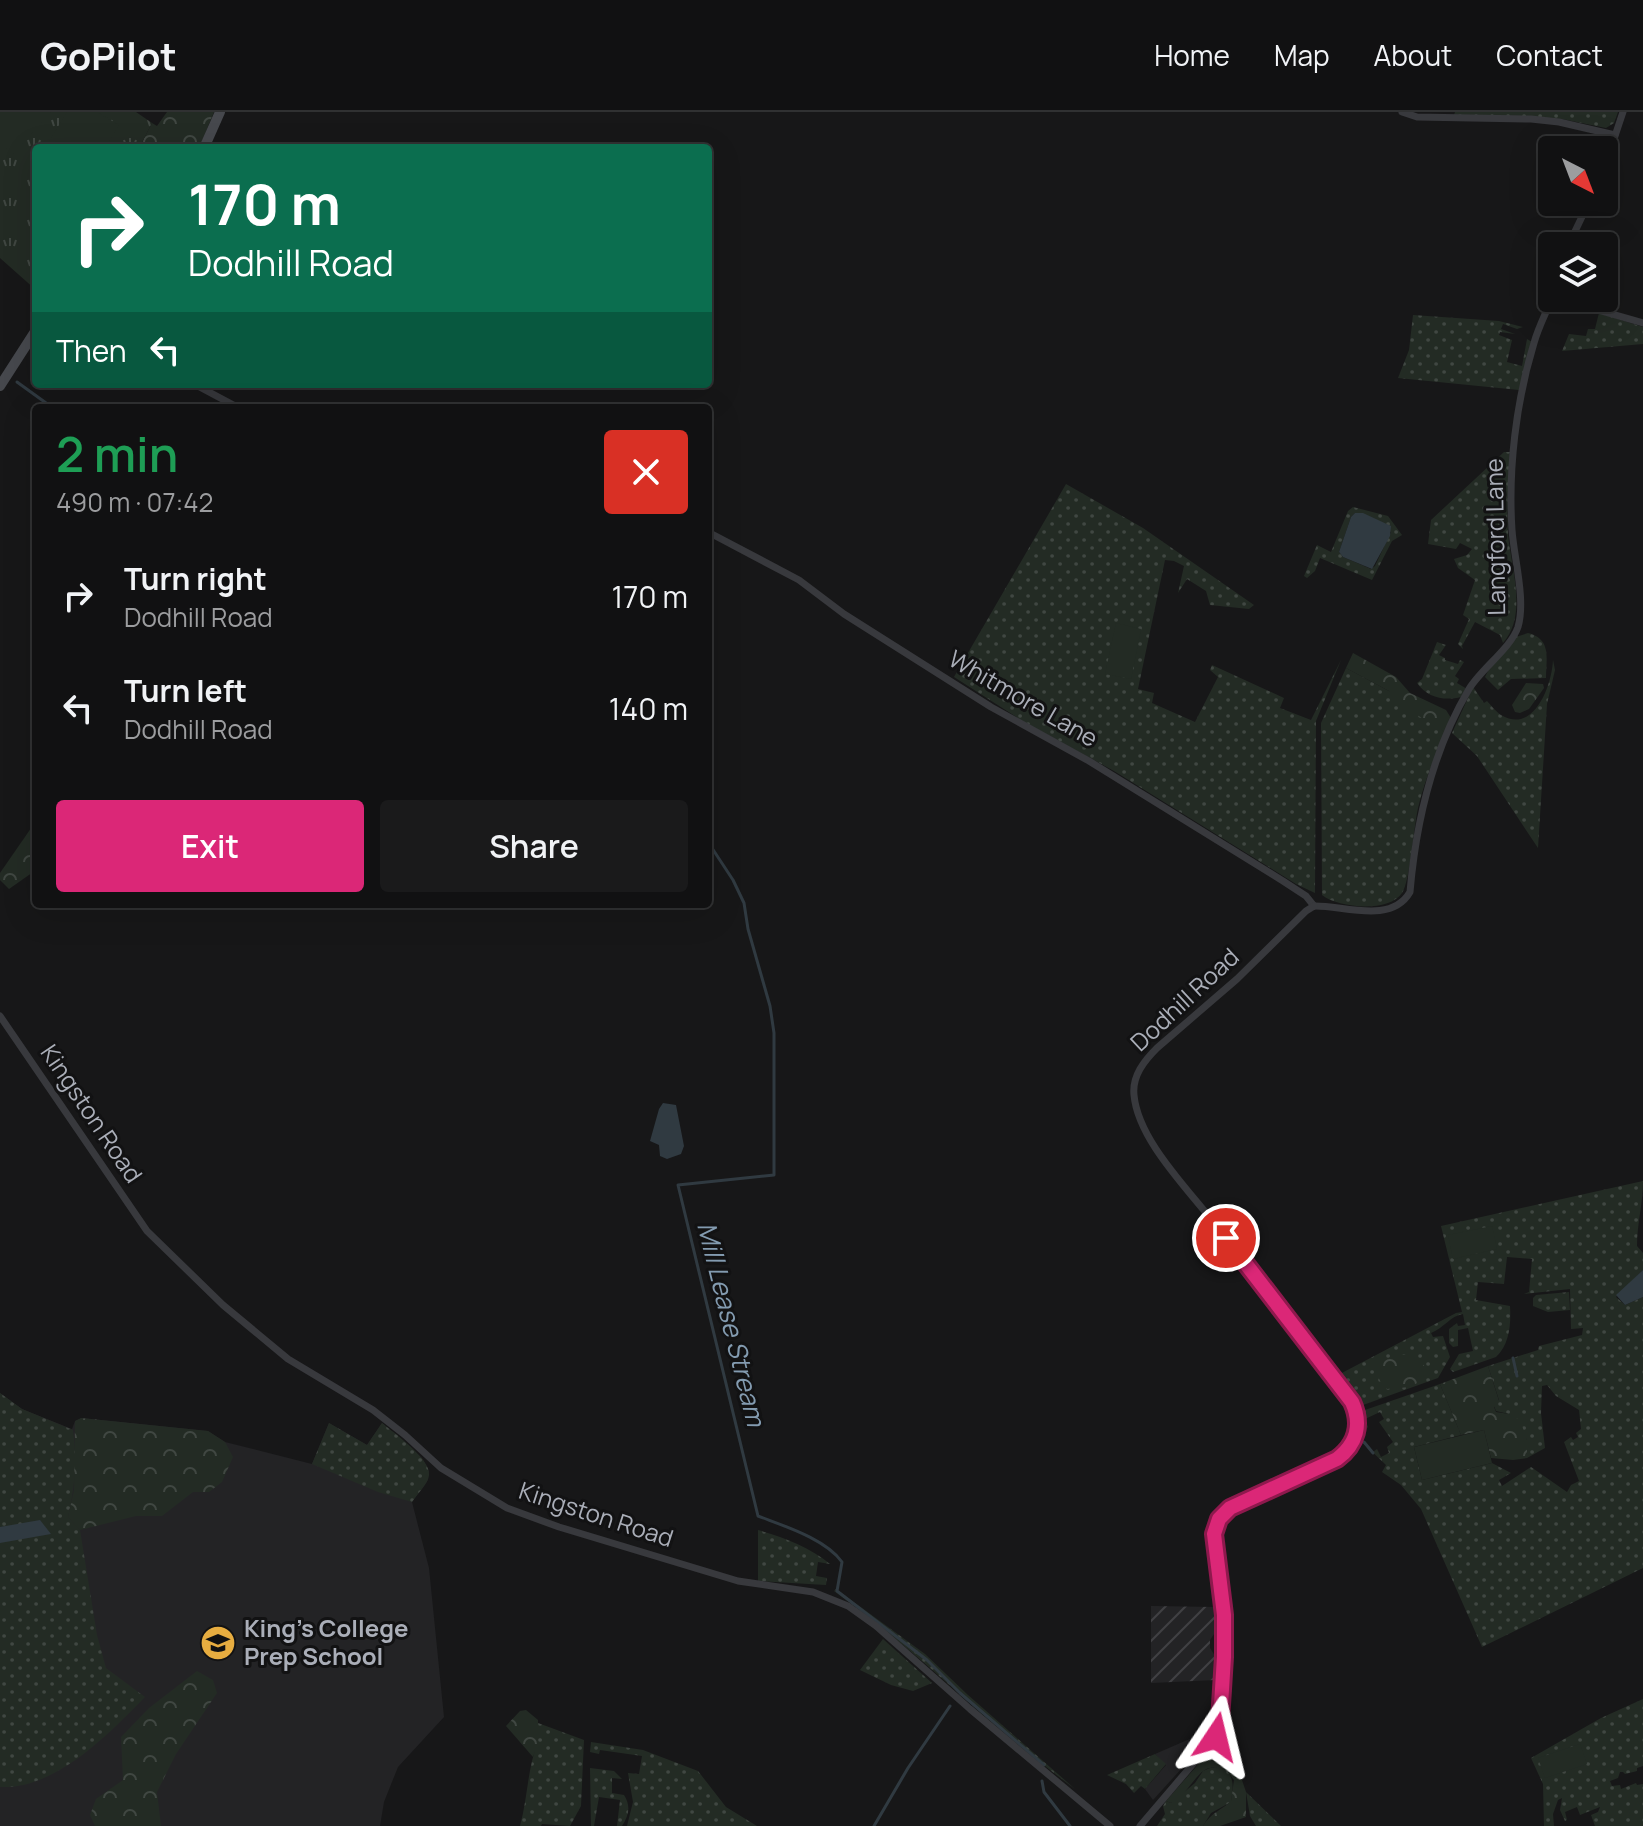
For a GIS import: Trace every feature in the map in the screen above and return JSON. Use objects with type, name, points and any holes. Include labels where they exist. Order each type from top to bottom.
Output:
[{"type":"street","points":[[206,144],[220,112]]},
{"type":"street","points":[[1402,112],[1417,117],[1559,122],[1615,135],[1623,112]]},
{"type":"street","name":"Langford Lane","points":[[1314,906],[1372,911],[1384,909],[1406,898],[1410,892],[1424,800],[1448,732],[1478,676],[1517,629],[1519,598],[1512,529],[1516,435],[1535,339],[1548,312]]},
{"type":"street","points":[[1604,312],[1643,323]]},
{"type":"street","points":[[0,386],[32,336]]},
{"type":"street","points":[[202,388],[232,404]]},
{"type":"street","name":"Whitmore Lane","points":[[712,534],[799,580],[869,631],[991,707],[1089,761],[1283,881],[1306,896],[1314,906]]},
{"type":"street","name":"Dodhill Road","points":[[1140,1826],[1216,1737],[1219,1729],[1224,1629],[1214,1534],[1217,1522],[1230,1508],[1337,1459],[1349,1448],[1357,1429],[1354,1406],[1331,1371],[1159,1152],[1138,1111],[1133,1090],[1140,1068],[1157,1048],[1237,979],[1314,906]]},
{"type":"street","name":"Kingston Road","points":[[0,1016],[147,1231],[223,1305],[288,1359],[373,1410],[441,1468],[507,1508],[738,1581],[813,1592],[848,1606],[876,1626],[981,1719],[1110,1826]]},
{"type":"shaded area","points":[[1355,513],[1363,513],[1391,526],[1390,536],[1372,569],[1343,557],[1339,552]]},
{"type":"shaded area","points":[[663,1103],[676,1105],[684,1146],[681,1154],[667,1159],[660,1156],[659,1145],[650,1141]]},
{"type":"shaded area","points":[[1643,1270],[1643,1297],[1625,1305],[1616,1295]]},
{"type":"shaded area","name":"King's College Prep School","points":[[0,1393],[22,1409],[72,1429],[75,1421],[82,1418],[208,1431],[225,1442],[312,1464],[329,1423],[367,1445],[382,1423],[422,1458],[429,1471],[428,1480],[412,1502],[429,1568],[444,1717],[398,1767],[384,1802],[380,1826],[0,1826]]},
{"type":"shaded area","points":[[40,1520],[51,1534],[0,1543],[0,1527]]},
{"type":"shaded area","points":[[1151,1606],[1214,1607],[1214,1634],[1210,1648],[1215,1656],[1215,1680],[1151,1683]]},
{"type":"shaded area","points":[[1208,1731],[1211,1736],[1153,1800],[1145,1789],[1166,1765],[1155,1754]]},
{"type":"green space","points":[[0,112],[136,112],[152,123],[141,144],[32,144],[32,286],[0,258]]},
{"type":"green space","points":[[0,112],[51,112],[13,154],[0,143]]},
{"type":"green space","points":[[67,112],[97,112],[119,125],[107,144],[47,144]]},
{"type":"green space","points":[[167,112],[214,112],[201,144],[141,144],[152,123],[157,126]]},
{"type":"green space","points":[[1455,112],[1618,112],[1614,123],[1606,128],[1562,119],[1454,115]]},
{"type":"green space","points":[[1599,313],[1643,327],[1643,344],[1562,351],[1569,334],[1586,336],[1588,329],[1595,329]]},
{"type":"green space","points":[[1413,315],[1499,321],[1523,327],[1517,329],[1503,324],[1501,329],[1515,334],[1500,332],[1499,335],[1512,340],[1507,362],[1522,366],[1527,339],[1532,342],[1519,390],[1398,378],[1409,350]]},
{"type":"green space","points":[[1504,452],[1510,452],[1507,524],[1516,591],[1515,619],[1503,643],[1500,635],[1475,622],[1463,649],[1458,644],[1469,619],[1463,615],[1475,580],[1458,568],[1454,559],[1467,555],[1472,549],[1460,543],[1456,549],[1428,544],[1431,520]]},
{"type":"green space","points":[[1066,484],[1143,528],[1254,605],[1249,609],[1210,605],[1206,591],[1187,579],[1178,593],[1184,566],[1165,560],[1138,689],[1154,693],[1152,703],[1195,722],[1218,677],[1210,670],[1212,665],[1284,698],[1280,708],[1311,720],[1341,660],[1316,721],[1315,893],[1114,771],[1021,720],[954,677]]},
{"type":"green space","points":[[1353,507],[1388,516],[1402,535],[1392,541],[1372,580],[1320,558],[1315,571],[1307,578],[1304,576],[1317,545],[1331,552],[1348,511]],"holes":[[[1355,513],[1391,532],[1371,569],[1343,557],[1339,552]]]},
{"type":"green space","points":[[1116,623],[1141,629],[1131,679],[1105,674]]},
{"type":"green space","points":[[1528,633],[1544,645],[1546,678],[1511,679],[1498,690],[1485,677],[1488,671],[1516,637]]},
{"type":"green space","points":[[1437,642],[1446,645],[1439,655],[1445,660],[1458,664],[1460,660],[1464,662],[1455,676],[1459,679],[1457,683],[1467,689],[1461,697],[1437,697],[1417,683],[1422,679]]},
{"type":"green space","points":[[1353,653],[1396,677],[1410,693],[1446,710],[1451,718],[1445,732],[1394,701],[1389,691],[1346,668]]},
{"type":"green space","points":[[1553,660],[1555,670],[1547,704],[1538,848],[1477,756],[1452,733],[1473,687],[1484,703],[1487,701],[1501,715],[1513,719],[1532,713],[1545,694]]},
{"type":"green space","points":[[1346,668],[1389,691],[1445,732],[1420,798],[1405,887],[1395,899],[1375,906],[1339,903],[1322,895],[1321,723]]},
{"type":"green space","points":[[1526,683],[1543,684],[1544,688],[1529,709],[1515,712],[1512,705]]},
{"type":"green space","points":[[32,827],[32,873],[9,889],[0,880],[0,873]]},
{"type":"green space","points":[[1643,1181],[1637,1246],[1643,1253],[1643,1270],[1616,1297],[1625,1305],[1643,1297],[1643,1568],[1482,1647],[1421,1509],[1401,1485],[1382,1472],[1386,1465],[1363,1443],[1373,1452],[1377,1449],[1381,1457],[1389,1453],[1387,1447],[1393,1442],[1379,1422],[1384,1419],[1380,1412],[1365,1419],[1368,1427],[1361,1436],[1361,1422],[1365,1410],[1440,1384],[1461,1435],[1414,1447],[1422,1480],[1492,1463],[1511,1473],[1499,1480],[1502,1486],[1531,1467],[1567,1492],[1571,1485],[1579,1481],[1564,1442],[1578,1437],[1576,1433],[1581,1429],[1579,1410],[1556,1396],[1547,1385],[1542,1386],[1545,1448],[1527,1458],[1527,1440],[1509,1414],[1496,1411],[1494,1406],[1499,1400],[1488,1366],[1538,1350],[1539,1346],[1582,1335],[1583,1328],[1571,1329],[1570,1289],[1524,1294],[1529,1292],[1532,1259],[1507,1257],[1504,1284],[1478,1282],[1476,1300],[1510,1306],[1507,1340],[1496,1357],[1453,1372],[1450,1369],[1459,1354],[1473,1351],[1468,1328],[1458,1330],[1458,1346],[1453,1347],[1449,1343],[1449,1329],[1457,1323],[1458,1326],[1465,1325],[1463,1314],[1431,1333],[1433,1337],[1443,1336],[1450,1357],[1438,1378],[1363,1405],[1356,1402],[1338,1375],[1462,1312],[1441,1226]]},
{"type":"green space","points":[[1492,1226],[1497,1249],[1453,1259],[1448,1235]]},
{"type":"green space","points":[[1569,1292],[1570,1310],[1548,1312],[1533,1306],[1536,1295]]},
{"type":"green space","points":[[1412,1353],[1427,1369],[1426,1378],[1410,1387],[1387,1389],[1382,1385],[1373,1366],[1374,1361]]},
{"type":"green space","points":[[1488,1366],[1499,1401],[1494,1407],[1496,1412],[1520,1420],[1527,1440],[1527,1458],[1491,1458],[1484,1430],[1461,1435],[1440,1384]]},
{"type":"green space","points":[[0,1393],[22,1409],[73,1430],[75,1474],[68,1517],[80,1530],[97,1635],[106,1668],[145,1697],[98,1743],[61,1770],[21,1786],[0,1787]]},
{"type":"green space","points":[[81,1418],[208,1431],[225,1442],[233,1457],[222,1482],[209,1492],[193,1492],[162,1516],[136,1516],[80,1530],[68,1517],[74,1490],[75,1421]]},
{"type":"green space","points":[[329,1423],[367,1445],[382,1423],[411,1447],[424,1462],[429,1475],[412,1502],[378,1492],[312,1464]]},
{"type":"green space","points":[[1484,1430],[1492,1463],[1422,1480],[1414,1447]]},
{"type":"green space","points":[[758,1530],[796,1543],[830,1564],[818,1562],[816,1576],[827,1578],[826,1585],[758,1581]]},
{"type":"green space","points":[[836,1589],[925,1654],[1075,1789],[834,1591]]},
{"type":"green space","points":[[883,1639],[932,1683],[913,1691],[891,1685],[860,1670]]},
{"type":"green space","points":[[197,1671],[213,1680],[217,1693],[176,1754],[157,1792],[161,1826],[95,1826],[90,1815],[96,1799],[123,1780],[121,1737],[149,1708]]},
{"type":"green space","points":[[1643,1699],[1643,1766],[1637,1771],[1620,1772],[1618,1778],[1610,1781],[1612,1786],[1620,1785],[1621,1789],[1636,1783],[1643,1784],[1643,1826],[1595,1826],[1591,1815],[1598,1812],[1600,1807],[1580,1815],[1577,1807],[1565,1812],[1565,1821],[1560,1810],[1562,1798],[1558,1800],[1553,1814],[1554,1826],[1544,1826],[1543,1784],[1531,1758],[1601,1718]]},
{"type":"green space","points":[[526,1710],[538,1720],[538,1743],[533,1757],[506,1726],[520,1711]]},
{"type":"green space","points":[[538,1723],[584,1740],[581,1806],[570,1826],[520,1826]]},
{"type":"green space","points":[[1223,1736],[1228,1739],[1246,1792],[1246,1817],[1220,1826],[1203,1826],[1231,1801],[1234,1780],[1225,1768],[1205,1770],[1177,1800],[1171,1803],[1166,1801]]},
{"type":"green space","points":[[591,1742],[643,1750],[698,1771],[726,1807],[757,1826],[627,1826],[633,1802],[628,1773],[639,1774],[642,1756],[600,1750],[599,1754],[590,1752]]},
{"type":"green space","points":[[1580,1744],[1587,1764],[1545,1778],[1538,1758]]},
{"type":"green space","points":[[1155,1754],[1166,1764],[1145,1789],[1141,1786],[1134,1793],[1126,1784],[1107,1775]]},
{"type":"green space","points":[[590,1768],[614,1771],[622,1779],[612,1778],[612,1793],[624,1795],[628,1803],[628,1814],[622,1826],[617,1826],[620,1800],[599,1797],[594,1826],[591,1826]]},
{"type":"green space","points":[[1225,1768],[1228,1772],[1232,1784],[1231,1802],[1211,1813],[1203,1826],[1157,1826],[1165,1814],[1163,1806],[1166,1801],[1171,1803],[1195,1783],[1203,1771]]},
{"type":"green space","points":[[1246,1792],[1281,1826],[1256,1826],[1250,1816]]},
{"type":"waterway","name":"Mill Lease Stream","points":[[17,382],[47,404]]},
{"type":"waterway","name":"Mill Lease Stream","points":[[712,848],[744,903],[748,929],[770,1006],[774,1033],[774,1175],[678,1185],[758,1516],[804,1534],[835,1554],[842,1562],[837,1591],[927,1660],[960,1693],[1044,1765]]},
{"type":"waterway","points":[[1513,1358],[1517,1376]]},
{"type":"waterway","points":[[1364,1442],[1373,1453]]},
{"type":"waterway","name":"Mill Lease Stream","points":[[874,1826],[950,1706]]},
{"type":"waterway","points":[[1042,1781],[1044,1792],[1070,1826]]},
{"type":"place","name":"King's College Prep School","points":[[218,1643]]},
{"type":"route","points":[[1216,1737],[1224,1657],[1224,1615],[1214,1534],[1217,1522],[1230,1508],[1337,1459],[1349,1448],[1357,1429],[1352,1402],[1226,1238]]}]
